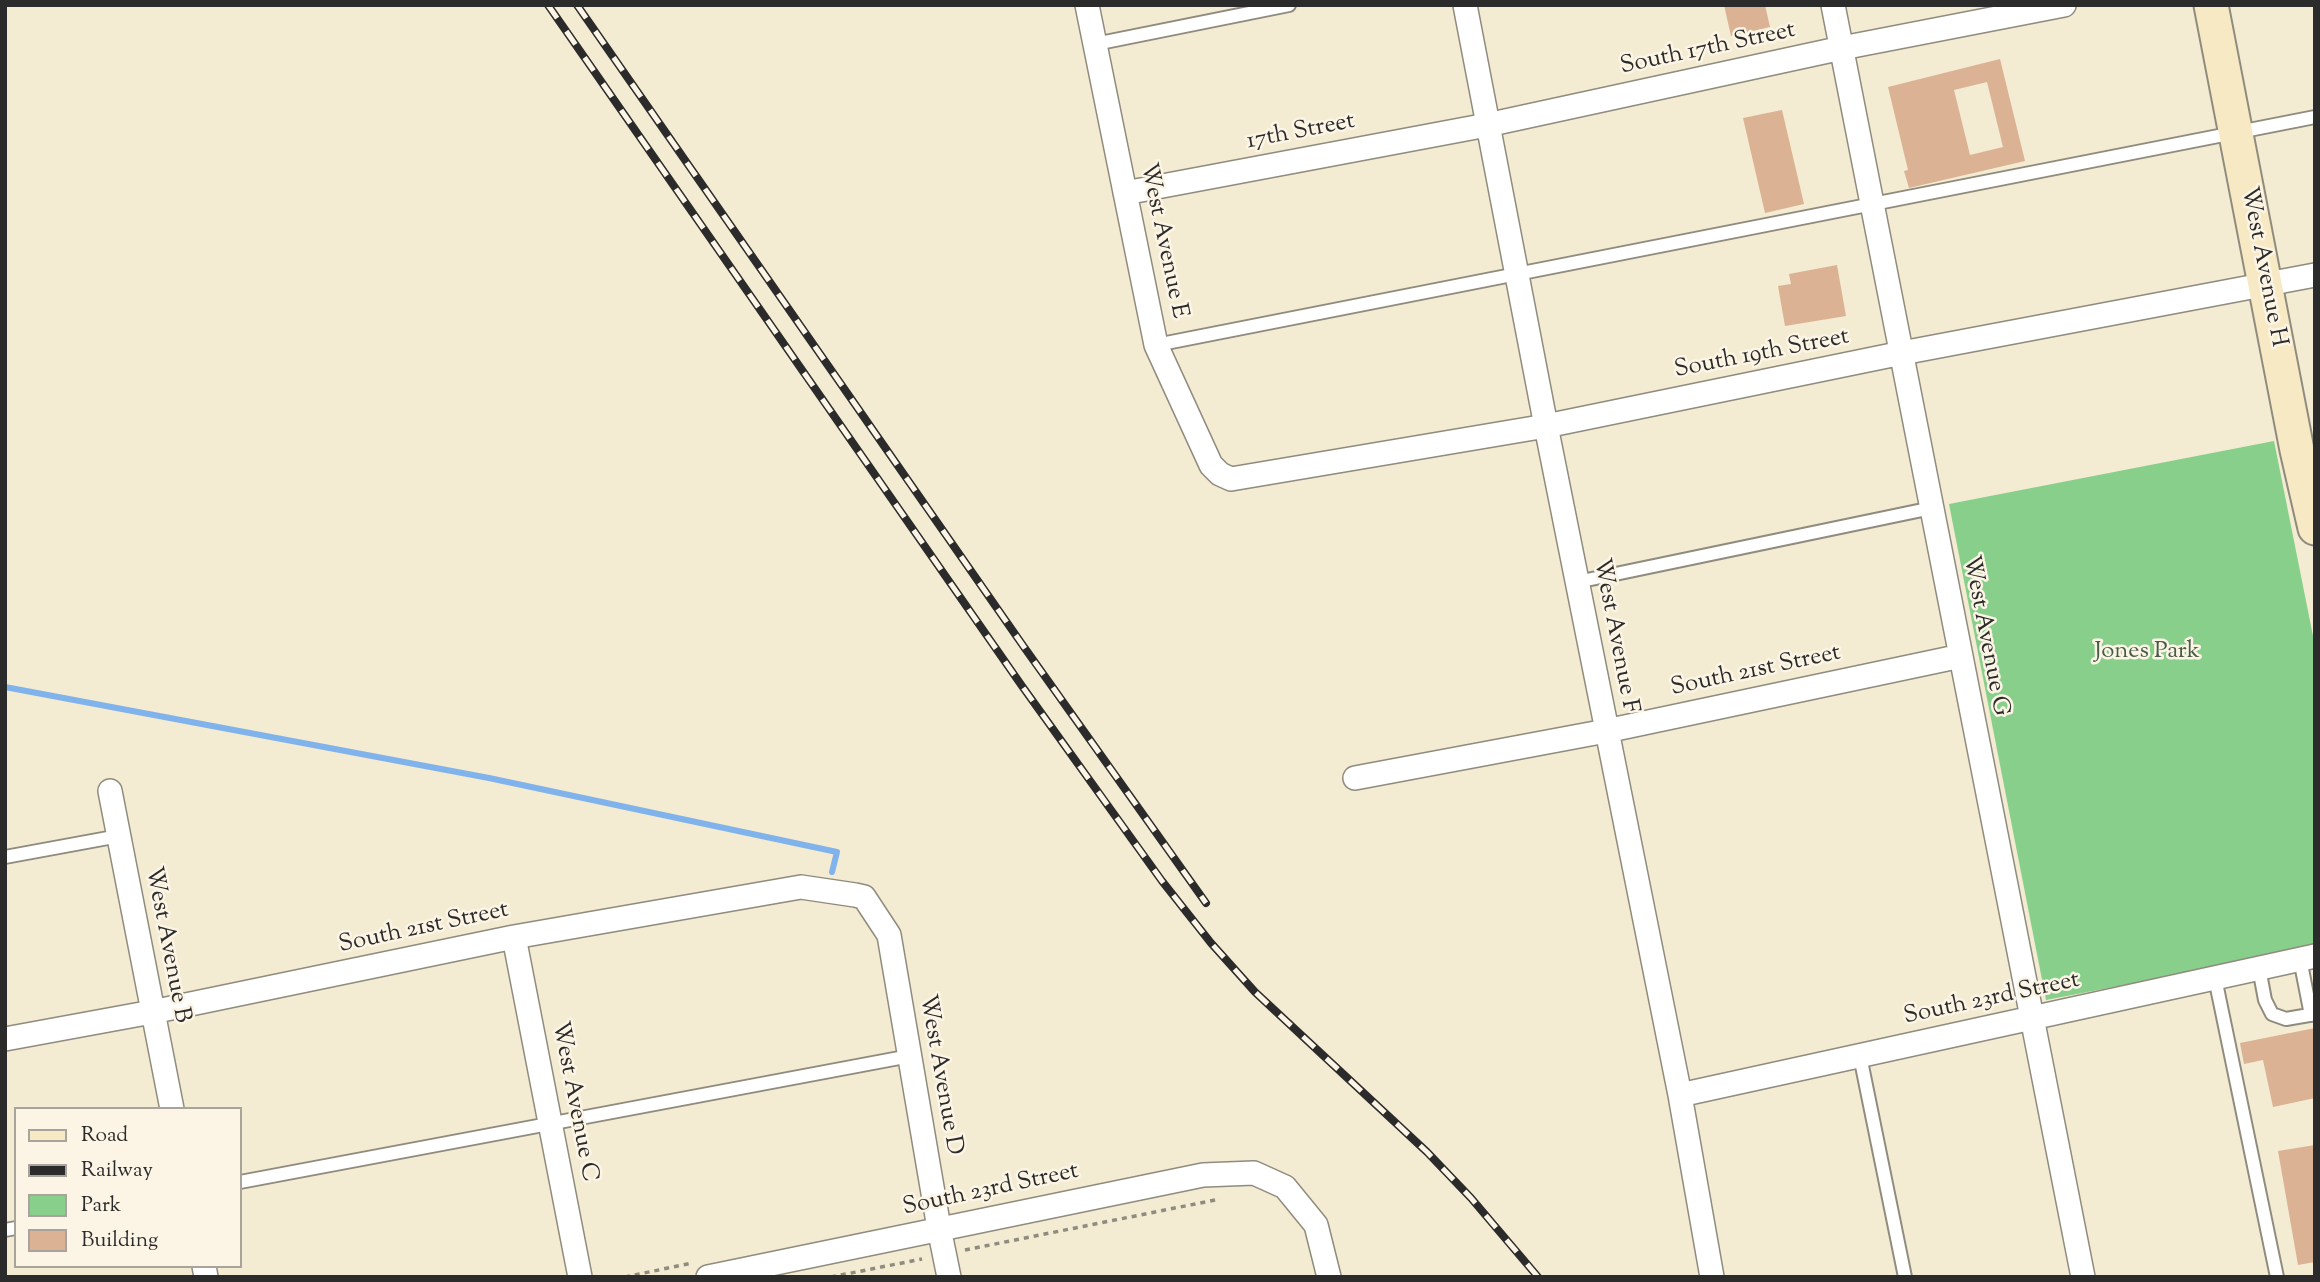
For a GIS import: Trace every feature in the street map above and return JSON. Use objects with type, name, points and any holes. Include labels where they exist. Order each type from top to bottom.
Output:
[{"type":"main road","name":"West Avenue H","points":[[2211,5],[2265,284],[2300,435],[2315,528]]},
{"type":"street","name":"West Avenue E","points":[[1087,5],[1156,345],[1211,465],[1220,474]]},
{"type":"street","name":"West Avenue F","points":[[1465,5],[1680,1096],[1713,1277]]},
{"type":"street","name":"West Avenue G","points":[[1833,5],[2083,1277]]},
{"type":"street","name":"South 17th Street","points":[[1487,125],[1842,48],[2064,5]]},
{"type":"street","name":"17th Street","points":[[1125,193],[1487,125]]},
{"type":"street","name":"South 19th Street","points":[[1220,474],[1231,479],[1546,426],[1902,353],[2315,275]]},
{"type":"street","name":"South 21st Street","points":[[1355,778],[1606,731],[1961,656]]},
{"type":"street","name":"West Avenue B","points":[[110,791],[172,1107]]},
{"type":"street","name":"South 21st Street","points":[[5,1040],[514,937],[801,887],[855,895]]},
{"type":"street","name":"West Avenue D","points":[[855,895],[864,897],[889,935],[949,1277]]},
{"type":"street","name":"West Avenue C","points":[[514,937],[580,1277]]},
{"type":"street","name":"South 23rd Street","points":[[1680,1096],[2308,958]]},
{"type":"street","name":"South 23rd Street","points":[[708,1277],[1203,1175],[1254,1173],[1285,1187],[1316,1225],[1329,1277]]},
{"type":"lane","points":[[1094,44],[1289,5]]},
{"type":"lane","points":[[1156,345],[2315,117]]},
{"type":"lane","points":[[1577,582],[1932,508]]},
{"type":"lane","points":[[5,857],[119,836]]},
{"type":"lane","points":[[2259,968],[2265,1000],[2272,1014],[2286,1019],[2313,1015],[2308,958]]},
{"type":"lane","points":[[2215,978],[2277,1277]]},
{"type":"lane","points":[[242,1182],[909,1056]]},
{"type":"lane","points":[[1860,1056],[1905,1277]]},
{"type":"path","points":[[963,1251],[1220,1199]]},
{"type":"path","points":[[831,1277],[930,1257]]},
{"type":"green space","name":"Jones Park","points":[[2274,441],[2315,646],[2315,948],[2046,1000],[1949,504]]},
{"type":"building","points":[[1724,5],[1765,5],[1770,27],[1731,36]]},
{"type":"building","points":[[2000,59],[2025,161],[1909,188],[1904,171],[1908,170],[1888,87]],"holes":[[[1987,82],[2003,147],[1970,155],[1954,90]]]},
{"type":"building","points":[[1782,110],[1804,204],[1765,213],[1743,118]]},
{"type":"building","points":[[1837,265],[1846,316],[1785,326],[1778,286],[1791,284],[1789,274]]},
{"type":"building","points":[[2315,1028],[2315,1098],[2273,1107],[2263,1060],[2244,1064],[2240,1043]]},
{"type":"building","points":[[2315,1145],[2315,1262],[2298,1265],[2278,1151]]},
{"type":"waterway","points":[[5,687],[489,778],[837,852],[832,872]]},
{"type":"railway","points":[[548,5],[1022,686],[1162,881],[1211,943],[1255,992],[1427,1152],[1471,1198],[1538,1277]]},
{"type":"railway","points":[[577,5],[1024,647],[1206,903]]}]
